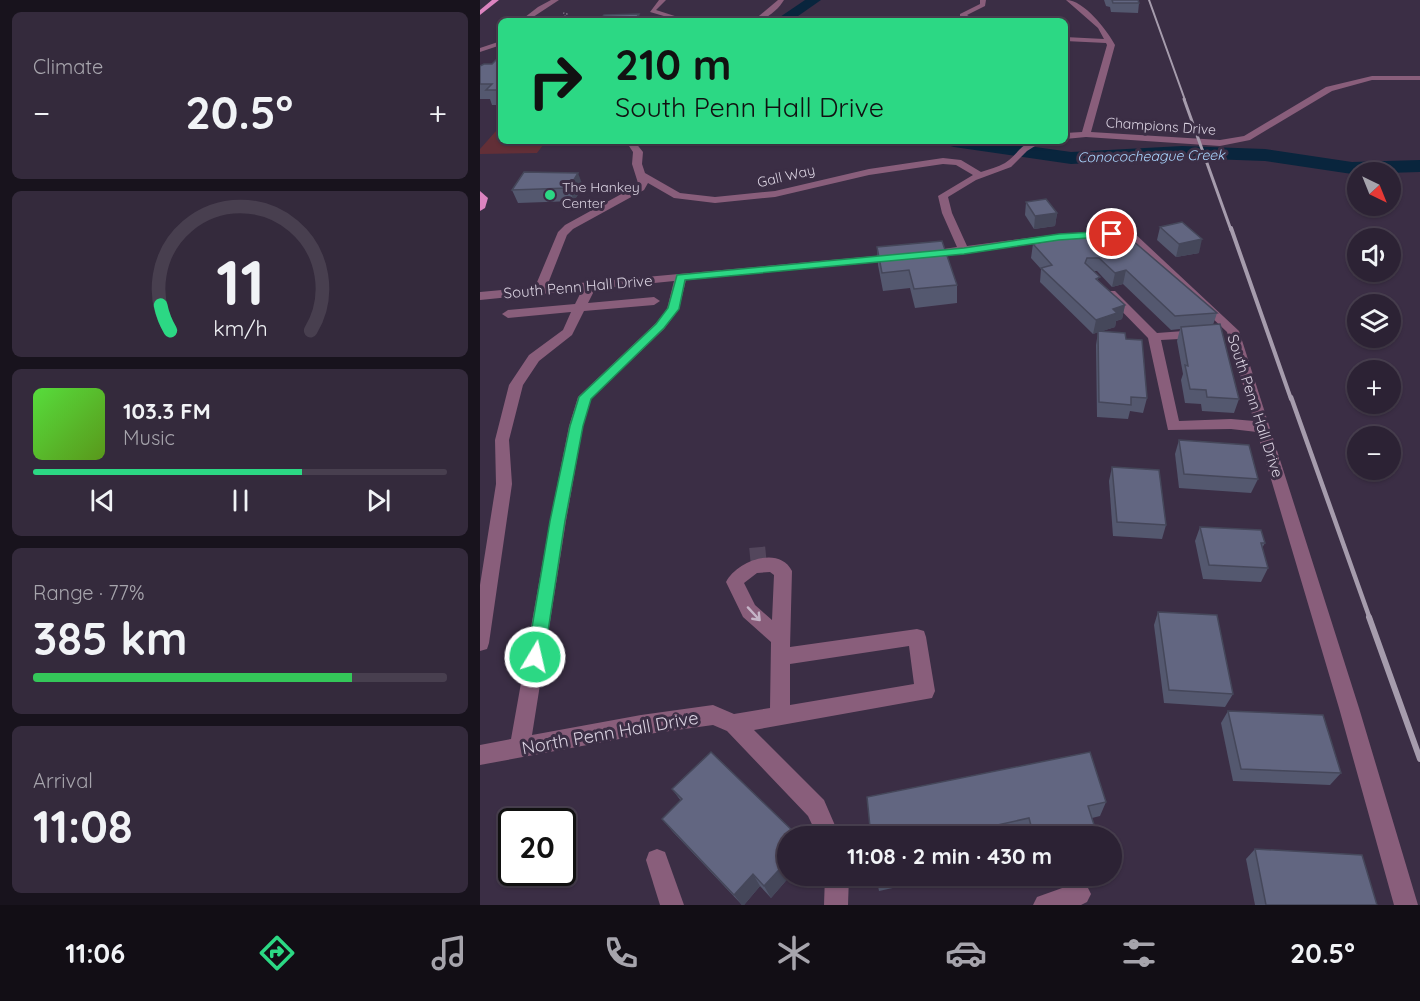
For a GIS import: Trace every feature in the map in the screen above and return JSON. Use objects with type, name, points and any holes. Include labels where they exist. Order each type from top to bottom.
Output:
[{"type":"main road","points":[[480,13],[495,0]]},
{"type":"main road","points":[[480,208],[483,198],[481,194]]},
{"type":"street","points":[[527,18],[556,0]]},
{"type":"street","points":[[663,0],[652,11],[678,18]]},
{"type":"street","points":[[760,18],[778,5],[781,0]]},
{"type":"street","points":[[968,18],[962,15],[983,5],[983,0]]},
{"type":"street","points":[[1069,0],[1101,27],[1111,45],[1086,134]]},
{"type":"street","points":[[1068,39],[1109,41]]},
{"type":"street","points":[[480,48],[498,43]]},
{"type":"street","points":[[492,51],[498,50]]},
{"type":"street","name":"Champions Drive","points":[[1068,136],[1086,134],[1220,143],[1247,138],[1329,90],[1372,78],[1420,78]]},
{"type":"street","points":[[540,290],[562,234],[570,226],[640,188],[643,183],[636,164],[638,152],[632,144]]},
{"type":"street","points":[[964,251],[946,213],[943,196],[980,175],[1011,162],[1033,144]]},
{"type":"street","name":"Gall Way","points":[[640,174],[678,196],[715,200],[775,194],[869,172],[943,161],[958,162],[980,175]]},
{"type":"street","name":"South Penn Hall Drive","points":[[480,296],[964,251],[1059,237],[1128,233],[1233,331],[1349,708],[1406,905]]},
{"type":"street","points":[[520,748],[558,521],[576,426],[585,397],[660,326],[673,309],[681,277]]},
{"type":"street","points":[[1099,283],[1155,337],[1173,426],[1231,424],[1262,427]]},
{"type":"street","points":[[480,643],[504,484],[502,440],[516,385],[534,358],[568,332],[590,286]]},
{"type":"street","points":[[508,314],[654,301]]},
{"type":"street","points":[[1155,337],[1233,331]]},
{"type":"street","points":[[771,554],[780,560],[783,571],[780,716]]},
{"type":"street","points":[[750,556],[738,565],[735,582],[749,611],[781,648]]},
{"type":"street","points":[[735,582],[742,572],[764,564],[776,566],[783,571]]},
{"type":"street","points":[[734,724],[925,691],[917,637],[781,648]]},
{"type":"street","name":"North Penn Hall Drive","points":[[480,755],[713,715],[734,724],[816,808],[824,826]]},
{"type":"street","points":[[657,860],[672,905]]},
{"type":"street","points":[[836,905],[837,886]]},
{"type":"street","points":[[1045,905],[1080,894]]},
{"type":"path","points":[[563,13],[573,13]]},
{"type":"path","points":[[564,18],[567,14]]},
{"type":"shaded area","points":[[496,131],[498,131],[498,144],[544,144],[537,153],[480,154],[480,149]]},
{"type":"building","points":[[1112,0],[1138,0],[1139,3],[1113,3]]},
{"type":"building","points":[[639,14],[636,18],[602,18],[604,15]]},
{"type":"building","points":[[498,58],[498,90],[486,90],[492,84],[480,84],[480,66],[492,64]]},
{"type":"building","points":[[524,172],[578,173],[569,188],[512,190]]},
{"type":"building","points":[[1046,199],[1057,213],[1035,216],[1026,202]]},
{"type":"building","points":[[1182,222],[1202,239],[1179,244],[1160,227]]},
{"type":"building","points":[[1080,234],[1085,238],[1104,234],[1108,238],[1125,234],[1217,313],[1175,316],[1126,270],[1115,273],[1099,258],[1087,258],[1085,263],[1100,277],[1096,279],[1125,305],[1113,309],[1117,313],[1096,320],[1041,268],[1052,265],[1033,244]]},
{"type":"building","points":[[942,241],[957,285],[914,289],[909,270],[882,273],[877,247]]},
{"type":"building","points":[[1220,324],[1239,399],[1207,397],[1206,390],[1190,389],[1181,327]]},
{"type":"building","points":[[1098,331],[1125,333],[1126,339],[1142,340],[1147,398],[1131,397],[1131,405],[1099,402]]},
{"type":"building","points":[[1179,440],[1249,445],[1258,479],[1184,474]]},
{"type":"building","points":[[1112,467],[1159,470],[1166,525],[1117,522]]},
{"type":"building","points":[[1200,527],[1261,530],[1265,543],[1261,543],[1268,568],[1209,565]]},
{"type":"building","points":[[1158,612],[1217,615],[1233,694],[1169,690]]},
{"type":"building","points":[[1228,711],[1323,715],[1341,773],[1241,769]]},
{"type":"building","points":[[711,752],[788,826],[777,826],[777,872],[764,886],[753,874],[734,895],[662,819],[682,799],[672,789]]},
{"type":"building","points":[[1090,752],[1106,802],[1088,806],[1094,826],[1031,826],[1029,818],[993,826],[870,826],[867,797]]},
{"type":"building","points":[[1255,849],[1362,855],[1377,905],[1266,905]]},
{"type":"waterway","name":"Conococheague Creek","points":[[786,18],[814,0]]},
{"type":"waterway","name":"Conococheague Creek","points":[[975,144],[1071,158],[1182,152],[1265,155],[1352,168],[1420,166]]},
{"type":"tunnel","points":[[750,556],[771,554]]},
{"type":"railway","points":[[1149,0],[1185,100]]},
{"type":"railway","points":[[1184,99],[1231,230]]},
{"type":"railway","points":[[1231,228],[1291,399]]},
{"type":"railway","points":[[1291,397],[1370,619]]},
{"type":"railway","points":[[1369,617],[1420,759]]},
{"type":"place","name":"The Hankey Center","points":[[550,195]]},
{"type":"route","points":[[535,657],[576,426],[585,397],[660,326],[673,309],[681,277],[964,251],[1059,237],[1112,234]]}]
